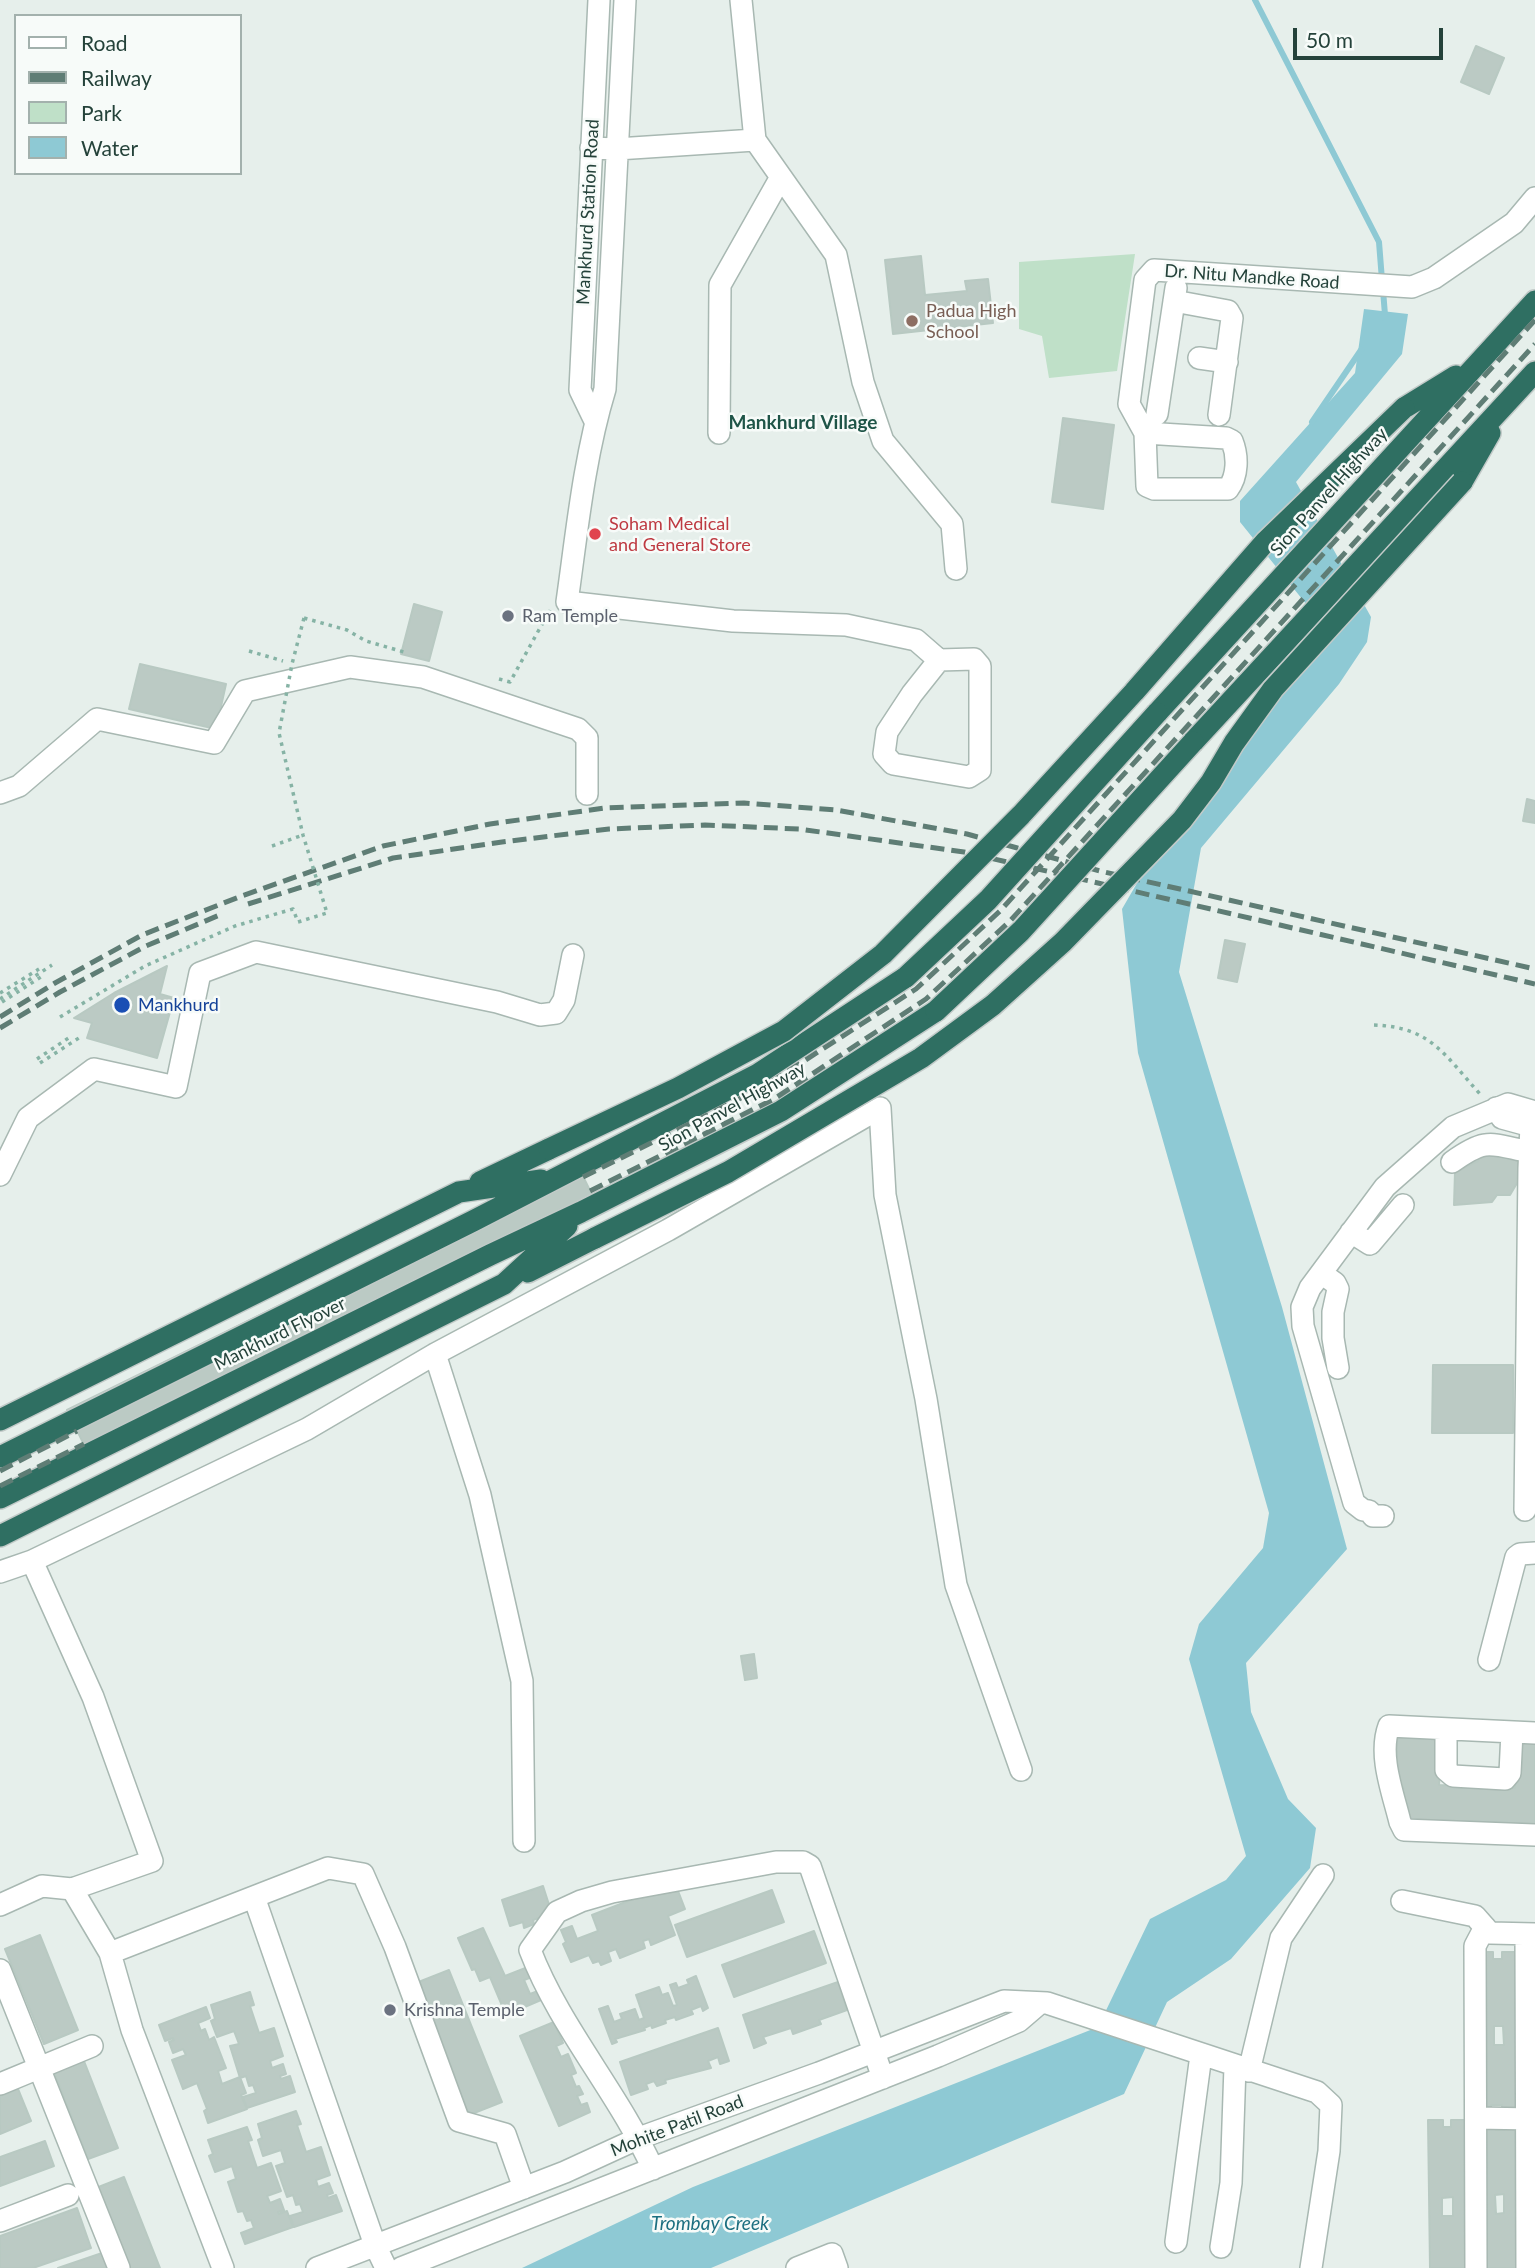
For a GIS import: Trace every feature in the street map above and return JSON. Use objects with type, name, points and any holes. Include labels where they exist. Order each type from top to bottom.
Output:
[{"type":"highway","name":"Sion Panvel Highway","points":[[560,1177],[758,1074],[906,977],[988,900],[1535,301]]},
{"type":"highway","points":[[0,1420],[459,1192],[678,1088],[784,1031],[883,954],[1021,816],[1266,541],[1404,408],[1477,364]]},
{"type":"highway","points":[[0,1536],[740,1166],[921,1058],[993,1005],[1063,942],[1182,820],[1273,690],[1462,482],[1509,401],[1535,372]]},
{"type":"highway","name":"Sion Panvel Highway","points":[[581,1212],[781,1111],[936,1011],[1021,931],[1509,401]]},
{"type":"highway","points":[[459,1192],[560,1177]]},
{"type":"highway","name":"Mankhurd Flyover","points":[[0,1457],[560,1177]]},
{"type":"highway","points":[[504,1284],[581,1212]]},
{"type":"highway","name":"Mankhurd Flyover","points":[[0,1498],[581,1212]]},
{"type":"street","name":"Mankhurd Station Road","points":[[595,421],[580,390],[599,0]]},
{"type":"street","name":"Mankhurd Station Road","points":[[567,602],[595,421],[605,389],[625,0]]},
{"type":"street","points":[[741,0],[755,140],[836,255],[863,382],[883,442],[952,524],[957,569]]},
{"type":"street","points":[[591,148],[617,149],[755,140]]},
{"type":"street","points":[[719,433],[719,285],[781,177]]},
{"type":"street","name":"Dr. Nitu Mandke Road","points":[[1145,433],[1129,404],[1145,280],[1154,270],[1412,287],[1434,278],[1514,223],[1535,198]]},
{"type":"street","points":[[1157,414],[1178,272]]},
{"type":"street","points":[[1174,301],[1228,311],[1232,318],[1219,415]]},
{"type":"street","points":[[1199,358],[1227,362]]},
{"type":"street","points":[[1145,433],[1226,438],[1232,441],[1236,452],[1234,481],[1228,489],[1154,489],[1147,486],[1145,433]]},
{"type":"street","points":[[567,602],[733,621],[846,625],[916,640],[939,660],[974,659],[980,666],[980,770],[970,777],[893,764],[884,754],[887,732],[939,660]]},
{"type":"street","points":[[0,793],[19,786],[97,719],[214,743],[245,691],[350,667],[423,677],[578,729],[587,738],[587,794]]},
{"type":"street","points":[[0,1175],[28,1118],[94,1069],[176,1087],[200,973],[256,952],[497,1002],[540,1015],[556,1013],[564,1000],[573,955]]},
{"type":"street","points":[[0,1572],[32,1561],[307,1429],[435,1354],[668,1230],[880,1108],[885,1195],[926,1399],[956,1585],[1021,1770]]},
{"type":"street","points":[[1382,1516],[1373,1516],[1354,1503],[1303,1326],[1301,1307],[1310,1288],[1385,1187],[1452,1128],[1496,1108],[1502,1118],[1534,1119],[1530,1152],[1525,1510]]},
{"type":"street","points":[[1452,1162],[1475,1146],[1488,1143],[1530,1152]]},
{"type":"street","points":[[1352,1232],[1365,1250],[1402,1205]]},
{"type":"street","points":[[1321,1273],[1335,1283],[1338,1289],[1333,1338],[1338,1368]]},
{"type":"street","points":[[435,1354],[480,1494],[522,1681],[524,1841]]},
{"type":"street","points":[[1489,1660],[1516,1557],[1520,1554],[1535,1553]]},
{"type":"street","points":[[0,1905],[42,1886],[72,1889],[152,1861],[93,1697],[32,1561]]},
{"type":"street","points":[[1535,1733],[1389,1726],[1385,1735],[1387,1768],[1404,1830],[1535,1835]]},
{"type":"street","points":[[1446,1729],[1446,1770],[1453,1776],[1505,1779],[1510,1773],[1512,1732]]},
{"type":"street","points":[[653,2169],[639,2138],[542,1982],[530,1950],[557,1912],[581,1901],[612,1892],[776,1862],[803,1862],[810,1866],[883,2078]]},
{"type":"street","points":[[110,1953],[328,1868],[363,1874],[396,1947],[460,2121],[505,2134],[524,2188]]},
{"type":"street","points":[[1222,2247],[1242,2068],[1281,1938],[1323,1875]]},
{"type":"street","points":[[72,1889],[110,1953],[132,2030],[223,2268]]},
{"type":"street","points":[[254,1897],[375,2245],[386,2268]]},
{"type":"street","points":[[1402,1901],[1475,1916],[1490,1933],[1530,1934],[1531,2119],[1527,2268]]},
{"type":"street","points":[[1476,2268],[1475,1947],[1485,1927]]},
{"type":"street","points":[[0,1970],[119,2268]]},
{"type":"street","name":"Mohite Patil Road","points":[[317,2268],[565,2172],[639,2138],[873,2053],[1004,2001],[1047,2003],[1317,2092],[1331,2105],[1329,2151],[1311,2268]]},
{"type":"street","points":[[401,2268],[935,2057],[1018,2021],[1040,2003]]},
{"type":"street","points":[[925,2032],[935,2057]]},
{"type":"street","points":[[0,2084],[92,2046]]},
{"type":"street","points":[[1176,2242],[1201,2055]]},
{"type":"street","points":[[819,2073],[829,2099]]},
{"type":"street","points":[[1476,2118],[1531,2119]]},
{"type":"street","points":[[0,2221],[68,2195]]},
{"type":"street","points":[[435,2222],[447,2250]]},
{"type":"street","points":[[797,2268],[832,2254],[837,2268]]},
{"type":"path","points":[[497,678],[510,682],[548,611],[567,602]]},
{"type":"path","points":[[60,1017],[145,966],[234,926],[293,909],[298,922],[327,913],[303,835],[279,733],[304,618],[347,630],[366,641],[405,652]]},
{"type":"path","points":[[248,652],[292,664]]},
{"type":"path","points":[[272,846],[303,835]]},
{"type":"path","points":[[1,1000],[52,965]]},
{"type":"path","points":[[0,993],[39,969]]},
{"type":"path","points":[[1,1000],[44,975]]},
{"type":"path","points":[[1374,1024],[1398,1026],[1417,1033],[1448,1055],[1455,1067],[1496,1108]]},
{"type":"path","points":[[70,1037],[38,1061],[82,1036]]},
{"type":"green space","points":[[1135,254],[1117,371],[1049,378],[1042,336],[1019,329],[1019,262]]},
{"type":"water","name":"Trombay Creek","points":[[1364,309],[1408,314],[1402,354],[1296,482],[1371,617],[1367,642],[1339,684],[1201,848],[1179,972],[1282,1307],[1347,1549],[1246,1663],[1251,1712],[1288,1799],[1316,1828],[1310,1868],[1231,1959],[1167,2002],[1124,2094],[711,2268],[522,2268],[693,2187],[1098,2027],[1150,1919],[1226,1880],[1246,1856],[1189,1659],[1199,1624],[1263,1548],[1269,1513],[1138,1053],[1122,909],[1169,828],[1317,654],[1319,620],[1240,522],[1240,501],[1355,373]]},
{"type":"building","points":[[1476,46],[1504,58],[1489,94],[1461,82]]},
{"type":"building","points":[[921,256],[925,295],[967,291],[965,281],[988,279],[993,323],[893,334],[885,260]]},
{"type":"building","points":[[1063,418],[1114,425],[1103,509],[1052,502]]},
{"type":"building","points":[[414,604],[442,612],[429,661],[401,654]]},
{"type":"building","points":[[140,664],[226,684],[216,729],[129,709]]},
{"type":"building","points":[[1527,799],[1535,801],[1535,823],[1523,821]]},
{"type":"building","points":[[1225,940],[1245,944],[1237,982],[1218,978]]},
{"type":"building","points":[[167,966],[160,994],[174,998],[157,1058],[87,1038],[92,1023],[74,1018],[114,993]]},
{"type":"building","points":[[1482,1148],[1526,1155],[1520,1178],[1510,1195],[1497,1195],[1492,1202],[1454,1205],[1455,1172],[1478,1161]]},
{"type":"building","points":[[575,1160],[600,1211],[92,1461],[67,1410]]},
{"type":"building","points":[[1433,1365],[1513,1365],[1513,1433],[1432,1433]]},
{"type":"building","points":[[754,1654],[757,1678],[745,1680],[741,1656]]},
{"type":"building","points":[[1398,1732],[1442,1735],[1439,1785],[1515,1788],[1518,1738],[1535,1738],[1535,1827],[1407,1825],[1403,1787],[1394,1784]]},
{"type":"building","points":[[675,1883],[685,1909],[668,1916],[675,1935],[651,1945],[649,1939],[643,1941],[645,1948],[620,1958],[616,1949],[608,1952],[611,1961],[601,1965],[599,1961],[593,1963],[589,1955],[571,1962],[563,1944],[566,1942],[561,1930],[572,1926],[577,1939],[598,1931],[592,1915]]},
{"type":"building","points":[[543,1886],[552,1914],[533,1920],[534,1924],[524,1928],[523,1922],[510,1926],[502,1900]]},
{"type":"building","points":[[772,1890],[784,1922],[687,1957],[675,1925]]},
{"type":"building","points":[[483,1928],[505,1976],[528,1967],[532,1977],[524,1980],[530,1994],[538,1991],[541,2000],[506,2015],[490,1977],[480,1981],[475,1969],[472,1970],[458,1938]]},
{"type":"building","points":[[814,1931],[826,1963],[734,1997],[722,1965]]},
{"type":"building","points":[[40,1935],[78,2030],[44,2044],[5,1949]]},
{"type":"building","points":[[1479,1952],[1493,1952],[1493,1959],[1502,1959],[1502,1952],[1515,1952],[1518,2115],[1502,2116],[1502,2105],[1491,2105],[1491,2116],[1482,2116]],"holes":[[[1494,2026],[1503,2026],[1504,2045],[1494,2045]]]},
{"type":"building","points":[[449,1970],[502,2102],[469,2115],[416,1983]]},
{"type":"building","points":[[696,1976],[708,2008],[703,2011],[701,2006],[691,2010],[693,2014],[676,2020],[675,2017],[665,2020],[666,2023],[652,2028],[651,2025],[644,2028],[645,2030],[615,2039],[617,2042],[612,2044],[599,2009],[608,2006],[614,2022],[622,2019],[620,2014],[635,2009],[639,2020],[644,2018],[636,1995],[659,1987],[662,1995],[668,1993],[673,2006],[677,2005],[670,1985],[676,1983],[678,1988],[689,1984],[687,1980]]},
{"type":"building","points":[[838,1982],[847,2010],[819,2020],[821,2024],[793,2034],[791,2028],[763,2037],[766,2043],[754,2048],[743,2015]]},
{"type":"building","points":[[250,1992],[254,2005],[250,2006],[259,2033],[274,2028],[283,2056],[270,2061],[272,2068],[283,2064],[286,2074],[280,2076],[281,2079],[290,2076],[295,2092],[247,2108],[243,2097],[256,2093],[253,2085],[249,2086],[246,2076],[240,2078],[230,2046],[239,2044],[234,2031],[217,2037],[211,2021],[215,2019],[211,2005]]},
{"type":"building","points":[[206,2007],[210,2018],[198,2023],[201,2031],[205,2029],[209,2040],[214,2037],[226,2068],[218,2071],[222,2084],[240,2077],[246,2093],[241,2095],[247,2109],[208,2123],[204,2111],[207,2109],[197,2083],[183,2089],[172,2060],[186,2055],[183,2049],[173,2053],[169,2042],[174,2040],[173,2038],[165,2041],[159,2025]]},
{"type":"building","points":[[554,2022],[563,2043],[556,2046],[561,2057],[568,2054],[576,2073],[571,2075],[576,2087],[579,2086],[583,2094],[577,2096],[581,2105],[587,2103],[590,2112],[559,2126],[520,2036]]},
{"type":"building","points":[[718,2028],[729,2061],[720,2064],[718,2057],[708,2061],[711,2068],[665,2080],[666,2083],[657,2086],[654,2081],[646,2084],[648,2089],[631,2095],[620,2062]]},
{"type":"building","points":[[82,2056],[118,2148],[88,2159],[52,2067]]},
{"type":"building","points":[[18,2089],[31,2121],[0,2134],[0,2096]]},
{"type":"building","points":[[296,2111],[301,2124],[297,2125],[306,2152],[321,2147],[330,2175],[316,2180],[318,2187],[329,2183],[333,2193],[327,2195],[328,2198],[336,2195],[342,2211],[294,2227],[290,2216],[303,2212],[300,2204],[296,2205],[293,2195],[287,2197],[276,2166],[285,2163],[281,2150],[263,2156],[258,2140],[262,2138],[258,2124]]},
{"type":"building","points":[[1428,2120],[1443,2120],[1443,2127],[1451,2127],[1451,2120],[1465,2120],[1467,2268],[1430,2268]],"holes":[[[1453,2197],[1453,2216],[1442,2216],[1442,2198]]]},
{"type":"building","points":[[1517,2122],[1520,2268],[1483,2268],[1481,2123],[1495,2123],[1496,2130],[1504,2130],[1504,2123]],"holes":[[[1504,2194],[1504,2213],[1496,2214],[1495,2195]]]},
{"type":"building","points":[[247,2127],[252,2140],[248,2141],[257,2168],[271,2163],[281,2191],[267,2196],[270,2203],[280,2199],[284,2210],[278,2212],[287,2211],[293,2227],[245,2244],[241,2233],[254,2228],[243,2211],[238,2212],[228,2182],[236,2179],[232,2166],[215,2172],[209,2156],[213,2154],[208,2140]]},
{"type":"building","points":[[45,2141],[54,2166],[0,2186],[0,2157]]},
{"type":"building","points":[[124,2177],[160,2268],[127,2268],[96,2188]]},
{"type":"building","points":[[77,2208],[91,2248],[33,2268],[0,2268],[0,2236]]},
{"type":"building","points":[[105,2252],[110,2268],[58,2268]]},
{"type":"waterway","points":[[1255,0],[1379,242],[1382,280]]},
{"type":"waterway","points":[[1383,290],[1383,317]]},
{"type":"waterway","points":[[1312,422],[1361,350]]},
{"type":"railway","points":[[583,1177],[765,1086],[916,989],[1000,911],[1535,320]]},
{"type":"railway","points":[[590,1191],[774,1099],[926,999],[1010,921],[1535,344]]},
{"type":"railway","points":[[0,1017],[142,935],[383,846],[490,824],[605,808],[744,803],[836,810],[967,834],[1100,871],[1535,969]]},
{"type":"railway","points":[[248,904],[393,858],[502,842],[609,829],[705,825],[799,829],[964,852],[1535,984]]},
{"type":"railway","points":[[0,1028],[146,946],[222,914]]},
{"type":"railway","points":[[0,1471],[77,1431]]},
{"type":"railway","points":[[0,1486],[84,1444]]},
{"type":"place","name":"Padua High School","points":[[912,321]]},
{"type":"place","name":"Soham Medical and General Store","points":[[595,534]]},
{"type":"place","name":"Ram Temple","points":[[508,616]]},
{"type":"place","name":"Mankhurd","points":[[122,1005]]},
{"type":"place","name":"Krishna Temple","points":[[390,2010]]},
{"type":"district","name":"Mankhurd Village","points":[[803,423]]}]
